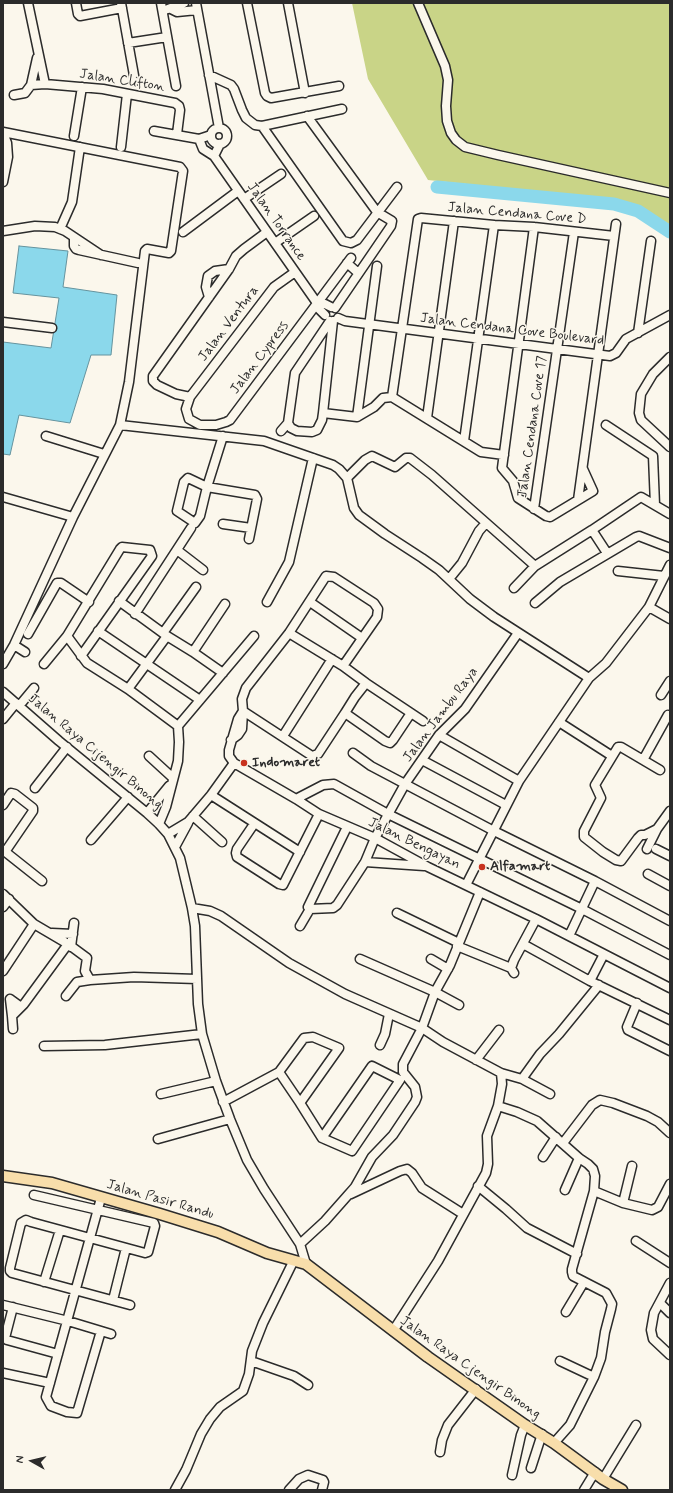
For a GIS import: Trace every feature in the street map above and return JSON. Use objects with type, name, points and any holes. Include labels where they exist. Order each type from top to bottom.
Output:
[{"type":"main road","name":"Jalan Pasir Randu","points":[[3,1176],[52,1183],[218,1232],[267,1253],[293,1262],[306,1264]]},
{"type":"main road","name":"Jalan Raya Cjengir Binong","points":[[306,1264],[428,1357],[525,1425],[542,1434],[599,1476],[622,1490]]},
{"type":"street","points":[[28,3],[45,84]]},
{"type":"street","points":[[76,3],[78,14],[80,16],[121,6],[135,81]]},
{"type":"street","points":[[171,9],[184,3]]},
{"type":"street","points":[[247,3],[266,95],[271,98],[339,86]]},
{"type":"street","points":[[288,3],[305,93]]},
{"type":"street","points":[[418,3],[448,80],[446,106],[448,121],[451,133],[456,140],[465,146],[498,156],[670,193]]},
{"type":"street","points":[[176,86],[162,7],[177,12],[197,5],[219,128]]},
{"type":"street","points":[[128,43],[167,37]]},
{"type":"street","points":[[14,95],[25,93],[31,85],[38,55]]},
{"type":"street","points":[[209,75],[231,85],[246,118],[255,124],[262,126],[342,109]]},
{"type":"street","name":"Jalan Clifton","points":[[31,85],[45,84],[82,87],[175,103],[179,106],[180,110],[177,134]]},
{"type":"street","points":[[74,136],[82,87]]},
{"type":"street","points":[[121,147],[127,94]]},
{"type":"street","points":[[288,423],[291,428],[296,431],[312,432],[317,430],[322,420],[323,413],[332,319],[326,311],[333,308],[391,226],[392,221],[378,212],[307,116]]},
{"type":"street","points":[[262,126],[343,241],[351,243],[357,240],[397,187]]},
{"type":"street","points":[[154,131],[199,139],[211,135],[214,130],[219,128],[226,131],[227,136],[225,141],[220,144],[214,156]]},
{"type":"street","points":[[3,132],[180,167],[183,171],[171,251],[169,253],[147,249],[145,251],[129,382],[120,425],[104,454],[14,645],[3,664]]},
{"type":"street","points":[[3,132],[7,143],[8,157],[3,182]]},
{"type":"street","points":[[211,135],[213,140],[217,144],[220,144]]},
{"type":"street","name":"Jalan Torrance","points":[[199,139],[203,149],[214,156],[317,303],[318,308],[332,319]]},
{"type":"street","points":[[60,229],[72,202],[80,147]]},
{"type":"street","points":[[244,199],[281,174]]},
{"type":"street","points":[[183,232],[238,191]]},
{"type":"street","points":[[275,243],[314,216]]},
{"type":"street","name":"Jalan Cendana Cove D","points":[[402,329],[418,219],[421,218],[534,227],[614,236]]},
{"type":"street","points":[[427,418],[454,221]]},
{"type":"street","points":[[578,500],[616,224]]},
{"type":"street","points":[[464,441],[494,225]]},
{"type":"street","points":[[3,232],[50,226],[60,229],[74,238],[76,249],[138,263]]},
{"type":"street","points":[[534,227],[502,468],[513,481],[516,495],[534,509],[550,517],[593,491],[583,469]]},
{"type":"street","points":[[190,397],[176,394],[157,385],[153,381],[153,376],[236,256],[267,232]]},
{"type":"street","name":"Jalan Cendana Cove 17","points":[[534,509],[574,232]]},
{"type":"street","points":[[638,333],[651,241]]},
{"type":"street","name":"Jalan Cypress","points":[[190,397],[186,409],[189,419],[200,425],[216,425],[230,420],[349,261],[356,271]]},
{"type":"street","points":[[357,417],[377,266]]},
{"type":"street","points":[[209,297],[206,287],[208,276],[215,271],[229,268]]},
{"type":"street","name":"Jalan Ventura","points":[[190,397],[274,287],[283,279],[295,272]]},
{"type":"street","points":[[281,431],[288,423],[295,373],[332,319],[339,313],[325,304],[317,303]]},
{"type":"street","name":"Jalan Cendana Cove Boulevard","points":[[332,319],[610,356],[616,353],[626,340],[670,315]]},
{"type":"street","points":[[3,322],[52,328]]},
{"type":"street","points":[[392,397],[402,329]]},
{"type":"street","points":[[670,357],[653,374],[642,394],[639,413],[641,420],[670,447]]},
{"type":"street","points":[[323,413],[357,417],[374,407],[383,398],[392,397],[481,452],[504,455]]},
{"type":"street","points":[[359,400],[374,407]]},
{"type":"street","points":[[120,425],[264,441],[333,465],[347,478],[354,508],[359,515],[422,558],[449,579],[470,599],[518,633],[589,678]]},
{"type":"street","points":[[606,425],[653,456],[655,505]]},
{"type":"street","points":[[46,436],[104,454]]},
{"type":"street","points":[[224,436],[207,487],[200,516],[195,523],[177,511],[184,482],[186,479],[190,478],[207,487],[257,496],[249,539]]},
{"type":"street","points":[[347,478],[365,460],[372,456],[395,467],[406,458],[410,458],[432,475],[535,566]]},
{"type":"street","points":[[267,602],[289,562],[313,458]]},
{"type":"street","points":[[3,497],[74,517]]},
{"type":"street","points":[[514,588],[535,566],[641,497],[670,514]]},
{"type":"street","points":[[449,579],[462,563],[479,531],[486,523]]},
{"type":"street","points":[[223,524],[251,528]]},
{"type":"street","points":[[135,614],[191,528]]},
{"type":"street","points":[[592,530],[608,553]]},
{"type":"street","points":[[534,603],[560,582],[639,536],[670,548]]},
{"type":"street","points":[[44,664],[67,636],[122,547],[150,550],[152,556],[81,656]]},
{"type":"street","points":[[177,550],[203,570]]},
{"type":"street","points":[[466,885],[519,781],[589,678],[606,663],[649,606],[670,565]]},
{"type":"street","points":[[618,571],[664,576]]},
{"type":"street","points":[[175,847],[191,819],[211,795],[234,763],[229,756],[228,750],[238,719],[243,711],[242,699],[246,688],[289,633],[326,576],[330,576],[374,603],[378,610],[377,617],[343,666]]},
{"type":"street","points":[[28,634],[57,583],[61,583],[89,602]]},
{"type":"street","points":[[128,689],[147,663],[196,587]]},
{"type":"street","points":[[119,601],[165,635],[223,673]]},
{"type":"street","points":[[310,602],[362,638]]},
{"type":"street","points":[[193,652],[225,604]]},
{"type":"street","points":[[649,606],[670,619]]},
{"type":"street","points":[[98,631],[200,700]]},
{"type":"street","points":[[289,633],[343,666],[423,721]]},
{"type":"street","name":"Jalan Jambu Raya","points":[[310,909],[335,907],[365,862],[375,838],[405,784],[440,735],[465,709],[518,633]]},
{"type":"street","points":[[67,636],[81,656],[91,666],[128,689],[178,726]]},
{"type":"street","points":[[159,824],[166,807],[178,761],[178,726],[254,636]]},
{"type":"street","points":[[14,645],[25,652]]},
{"type":"street","points":[[282,736],[332,659]]},
{"type":"street","points":[[661,695],[670,681]]},
{"type":"street","points":[[243,711],[312,756],[315,756],[318,754],[354,697],[366,683]]},
{"type":"street","points":[[3,719],[34,688]]},
{"type":"street","name":"Jalan Raya Cijengir Binong","points":[[3,692],[147,813],[168,834],[175,847],[180,858],[192,908],[195,926],[198,1004],[202,1034],[216,1081],[247,1160],[300,1244],[306,1264]]},
{"type":"street","points":[[345,713],[390,743],[411,713]]},
{"type":"street","points":[[643,760],[668,715]]},
{"type":"street","points":[[559,722],[612,756]]},
{"type":"street","points":[[440,735],[519,781]]},
{"type":"street","points":[[35,788],[67,747]]},
{"type":"street","points":[[657,829],[645,835],[641,835],[621,861],[616,860],[600,850],[584,837],[584,831],[601,798],[595,784],[619,747],[660,770]]},
{"type":"street","points":[[353,753],[371,766],[494,831],[596,881],[670,921]]},
{"type":"street","points":[[149,756],[172,781]]},
{"type":"street","points":[[422,760],[506,805]]},
{"type":"street","name":"Jalan Bengayan","points":[[234,763],[319,814],[375,838],[428,867],[536,919],[670,988]]},
{"type":"street","points":[[147,813],[172,781]]},
{"type":"street","points":[[296,799],[323,785],[334,784],[388,814],[480,858],[670,955]]},
{"type":"street","points":[[3,805],[11,793],[15,794],[33,808],[33,811],[4,851],[42,881]]},
{"type":"street","points":[[211,795],[254,824],[300,852]]},
{"type":"street","points":[[91,840],[128,798]]},
{"type":"street","points":[[647,849],[657,829],[670,811]]},
{"type":"street","points":[[254,824],[237,849],[237,857],[279,884],[283,885],[319,814]]},
{"type":"street","points":[[168,834],[191,819]]},
{"type":"street","points":[[191,819],[222,842]]},
{"type":"street","points":[[300,926],[310,909],[308,907],[347,827]]},
{"type":"street","points":[[656,849],[670,856]]},
{"type":"street","points":[[365,862],[428,867]]},
{"type":"street","points":[[648,874],[670,886]]},
{"type":"street","points":[[569,936],[596,881]]},
{"type":"street","points":[[300,1244],[325,1221],[355,1187],[372,1157],[392,1135],[415,1102],[417,1097],[415,1087],[403,1072],[403,1064],[422,1028],[435,992],[448,969],[467,927],[480,892]]},
{"type":"street","points":[[3,907],[6,896],[34,924],[70,946],[86,958],[85,971],[66,996]]},
{"type":"street","points":[[192,908],[210,911],[221,916],[289,963],[345,994],[422,1028],[443,1042],[501,1073],[522,1079],[550,1094]]},
{"type":"street","points":[[397,914],[513,970],[514,960],[536,919]]},
{"type":"street","points":[[12,1016],[21,1008],[70,946],[74,923]]},
{"type":"street","points":[[3,971],[34,924]]},
{"type":"street","points":[[50,933],[73,934]]},
{"type":"street","points":[[523,944],[590,981],[670,1020]]},
{"type":"street","points":[[590,981],[604,954]]},
{"type":"street","points":[[360,959],[435,992],[460,1005]]},
{"type":"street","points":[[430,959],[448,969]]},
{"type":"street","points":[[85,971],[90,980]]},
{"type":"street","points":[[77,982],[134,977],[197,979]]},
{"type":"street","points":[[522,1079],[540,1054],[559,1034],[599,985]]},
{"type":"street","points":[[13,1029],[10,999],[21,1008]]},
{"type":"street","points":[[637,1003],[627,1027],[628,1030],[670,1051]]},
{"type":"street","points":[[380,1045],[385,1034],[389,1014]]},
{"type":"street","points":[[476,1060],[499,1030]]},
{"type":"street","points":[[44,1046],[105,1045],[202,1034]]},
{"type":"street","points":[[223,1102],[279,1072],[304,1038],[313,1037],[339,1048],[300,1104]]},
{"type":"street","points":[[279,1072],[322,1138],[352,1151],[400,1080],[372,1066],[322,1138]]},
{"type":"street","points":[[393,1331],[438,1260],[486,1173],[488,1164],[487,1136],[498,1106],[502,1084],[501,1073]]},
{"type":"street","points":[[161,1094],[216,1081]]},
{"type":"street","points":[[563,1143],[592,1105],[600,1100],[613,1103],[647,1116],[658,1122],[670,1133]]},
{"type":"street","points":[[498,1106],[528,1116],[536,1121],[588,1164],[594,1176],[594,1191],[572,1272],[573,1276],[606,1293],[612,1304],[600,1358],[594,1377],[570,1424],[554,1443]]},
{"type":"street","points":[[158,1139],[230,1119]]},
{"type":"street","points":[[543,1158],[556,1137]]},
{"type":"street","points":[[565,1190],[579,1158]]},
{"type":"street","points":[[623,1203],[632,1166]]},
{"type":"street","points":[[348,1195],[400,1171],[408,1170],[412,1173],[422,1188],[463,1214]]},
{"type":"street","points":[[594,1191],[623,1203],[652,1210],[658,1207],[670,1184]]},
{"type":"street","points":[[478,1186],[526,1228],[577,1254]]},
{"type":"street","points":[[34,1195],[154,1222],[155,1226],[147,1253],[26,1220],[21,1223],[10,1271],[12,1273],[130,1304]]},
{"type":"street","points":[[101,1198],[46,1397],[51,1406],[67,1412],[77,1413],[101,1331]]},
{"type":"street","points":[[44,1282],[60,1230]]},
{"type":"street","points":[[636,1240],[670,1263]]},
{"type":"street","points":[[113,1300],[126,1248]]},
{"type":"street","points":[[175,1490],[186,1470],[201,1434],[210,1419],[220,1407],[242,1391],[246,1383],[252,1351],[263,1323],[293,1262]]},
{"type":"street","points":[[566,1312],[584,1282]]},
{"type":"street","points":[[670,1283],[654,1313],[651,1330],[653,1339],[670,1355]]},
{"type":"street","points":[[660,1303],[670,1313]]},
{"type":"street","points":[[3,1304],[111,1334]]},
{"type":"street","points":[[13,1306],[5,1338],[58,1354]]},
{"type":"street","points":[[251,1361],[294,1376],[308,1385]]},
{"type":"street","points":[[560,1361],[594,1377]]},
{"type":"street","points":[[3,1373],[50,1383]]},
{"type":"street","points":[[440,1452],[442,1440],[448,1425],[476,1390]]},
{"type":"street","points":[[512,1475],[521,1435],[525,1425]]},
{"type":"street","points":[[584,1490],[599,1476],[636,1425]]},
{"type":"street","points":[[531,1468],[542,1434]]},
{"type":"street","points":[[288,1490],[299,1479],[308,1475],[323,1480],[322,1490]]},
{"type":"green space","points":[[352,3],[670,3],[670,229],[654,217],[626,204],[591,197],[428,180],[368,79]]},
{"type":"water","points":[[19,246],[68,251],[63,287],[117,295],[111,355],[91,355],[70,423],[19,415],[10,455],[3,454],[3,342],[51,348],[59,298],[13,293]]},
{"type":"waterway","points":[[437,187],[614,204],[638,211],[670,232]]},
{"type":"place","name":"Indomaret","points":[[244,763]]},
{"type":"place","name":"Alfamart","points":[[482,867]]}]
